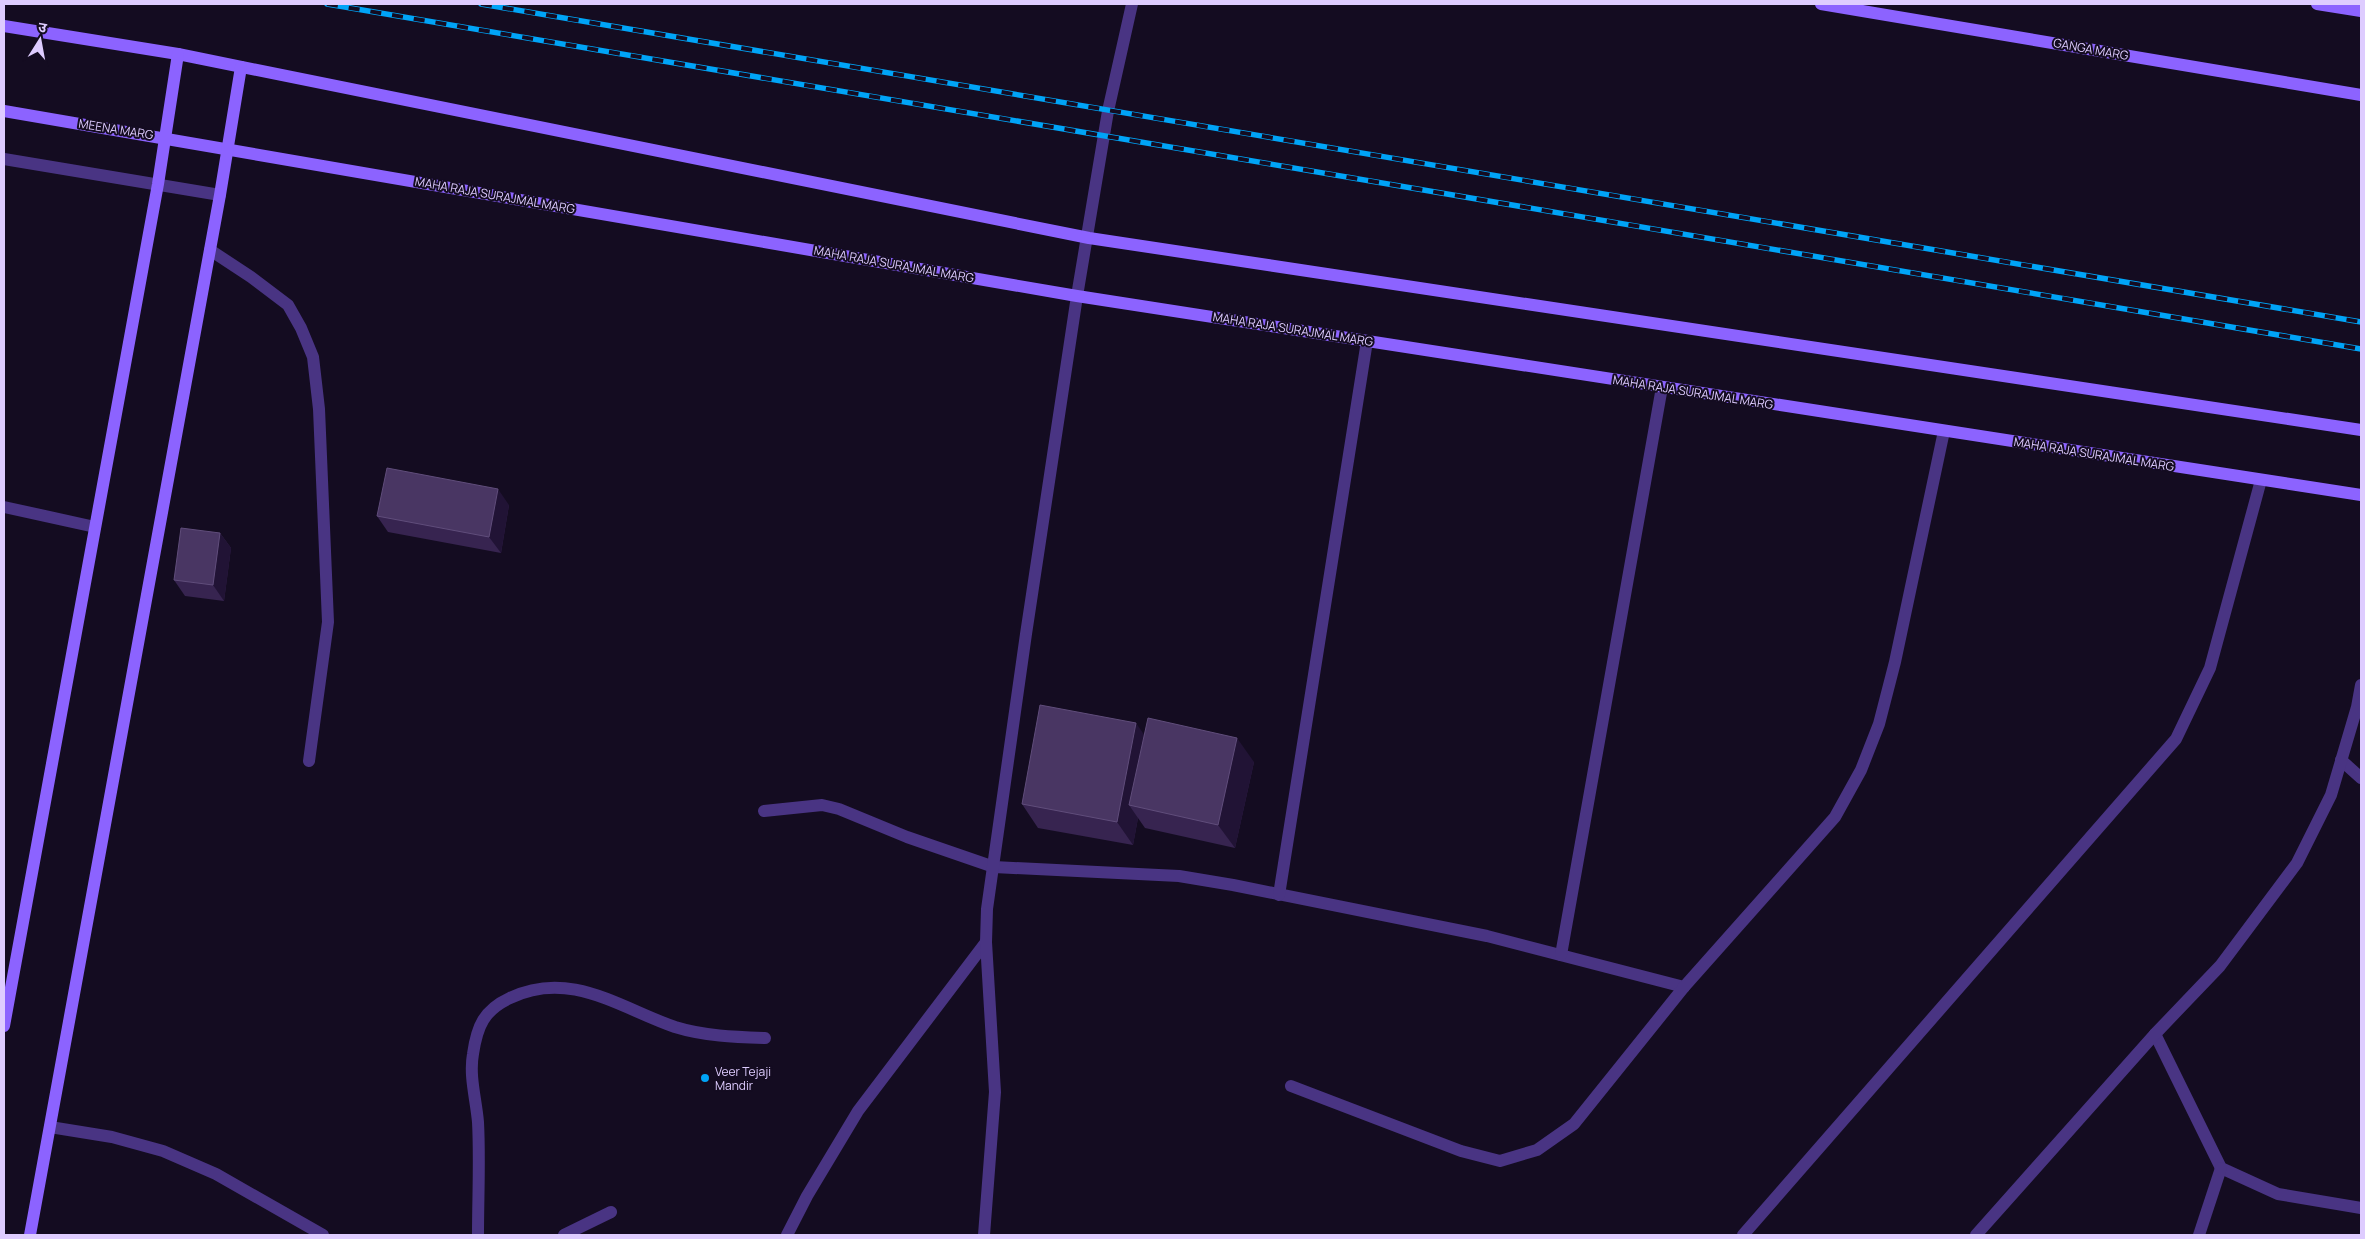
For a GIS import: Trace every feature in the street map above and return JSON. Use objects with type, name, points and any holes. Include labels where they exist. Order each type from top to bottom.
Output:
[{"type":"street","points":[[984,1235],[995,1092],[986,942],[987,909],[1077,296],[1089,238],[1108,111],[1132,4]]},
{"type":"street","name":"GANGA MARG","points":[[1821,4],[2361,95]]},
{"type":"street","points":[[2317,4],[2361,12]]},
{"type":"street","points":[[4,26],[178,54],[1089,238],[2361,430]]},
{"type":"street","points":[[4,1026],[158,184],[178,54]]},
{"type":"street","points":[[30,1235],[220,195],[241,67]]},
{"type":"street","name":"MEENA MARG","points":[[4,111],[228,148]]},
{"type":"street","name":"MAHA RAJA SURAJMAL MARG","points":[[228,148],[1077,296],[2361,495]]},
{"type":"street","points":[[4,159],[220,195]]},
{"type":"street","points":[[210,250],[251,277],[288,305],[302,328],[313,357],[319,409],[328,622],[309,761]]},
{"type":"street","points":[[1278,894],[1367,340]]},
{"type":"street","points":[[1561,955],[1662,387]]},
{"type":"street","points":[[1291,1086],[1462,1151],[1500,1161],[1537,1150],[1574,1124],[1684,987],[1835,817],[1861,770],[1879,724],[1895,662],[1944,431]]},
{"type":"street","points":[[1743,1235],[2176,738],[2210,668],[2261,480]]},
{"type":"street","points":[[4,506],[95,527]]},
{"type":"street","points":[[1976,1235],[2155,1034],[2220,966],[2297,863],[2331,795],[2357,707],[2361,685]]},
{"type":"street","points":[[2341,760],[2361,778]]},
{"type":"street","points":[[764,811],[822,805],[840,808],[907,837],[994,867],[1179,876],[1488,936],[1684,987]]},
{"type":"street","points":[[787,1235],[807,1196],[858,1111],[986,942]]},
{"type":"street","points":[[478,1235],[478,1121],[473,1086],[472,1056],[478,1028],[494,1005],[526,990],[556,987],[588,991],[676,1027],[724,1037],[765,1038]]},
{"type":"street","points":[[2155,1034],[2221,1168],[2278,1194],[2361,1208]]},
{"type":"street","points":[[50,1127],[112,1137],[163,1150],[216,1174],[323,1235]]},
{"type":"street","points":[[2199,1235],[2221,1168]]},
{"type":"street","points":[[564,1235],[611,1212]]},
{"type":"building","points":[[387,468],[498,489],[489,537],[377,516]]},
{"type":"building","points":[[181,528],[220,533],[213,585],[174,580]]},
{"type":"building","points":[[1040,705],[1136,723],[1117,822],[1022,804]]},
{"type":"building","points":[[1148,718],[1237,738],[1218,825],[1129,805]]},
{"type":"railway","points":[[327,4],[2361,349]]},
{"type":"railway","points":[[481,4],[2361,322]]},
{"type":"place","name":"Veer Tejaji Mandir","points":[[705,1078]]}]
